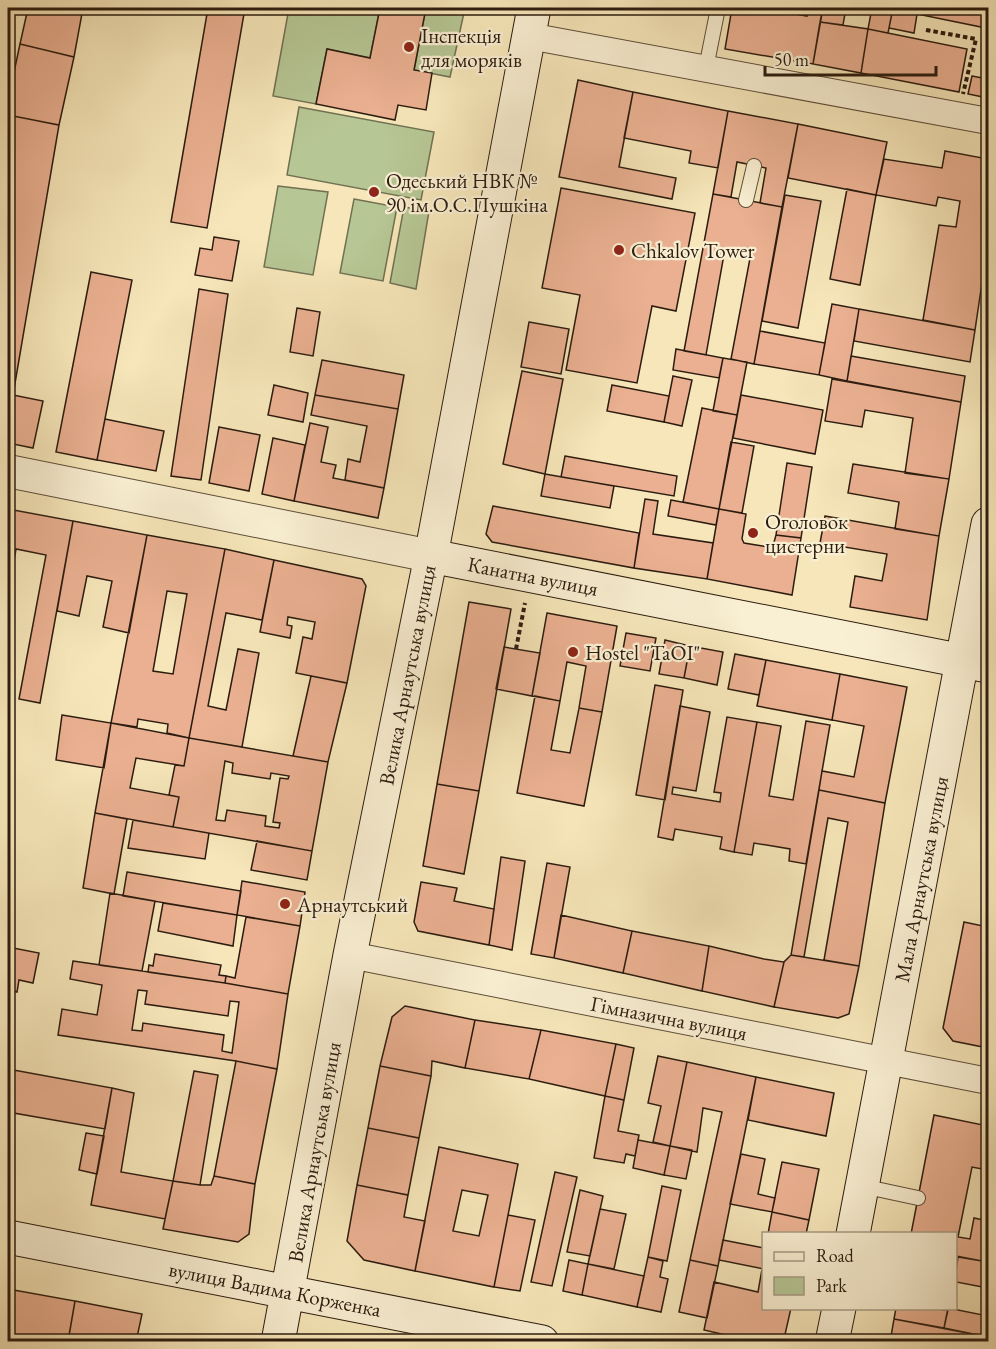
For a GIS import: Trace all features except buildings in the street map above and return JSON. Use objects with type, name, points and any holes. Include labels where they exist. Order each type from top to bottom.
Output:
[{"type":"main road","name":"Велика Арнаутська вулиця","points":[[278,1341],[350,955],[431,556],[531,22]]},
{"type":"main road","name":"Мала Арнаутська вулиця","points":[[853,1232],[886,1062],[975,664],[988,524]]},
{"type":"main road","name":"Канатна вулиця","points":[[431,556],[975,664]]},
{"type":"main road","name":"вулиця Вадима Корженка","points":[[8,1237],[542,1341]]},
{"type":"main road","points":[[832,1341],[839,1310]]},
{"type":"street","points":[[531,22],[706,68],[988,121]]},
{"type":"street","name":"Канатна вулиця","points":[[8,471],[431,556]]},
{"type":"street","name":"Гімназична вулиця","points":[[350,955],[988,1081]]},
{"type":"lane","points":[[706,68],[718,8]]},
{"type":"lane","points":[[746,200],[754,166]]},
{"type":"lane","points":[[862,1186],[918,1198]]},
{"type":"path","points":[[926,30],[975,39],[959,115]]},
{"type":"path","points":[[516,649],[530,576]]},
{"type":"green space","points":[[289,8],[380,8],[370,58],[327,49],[316,104],[273,96]]},
{"type":"green space","points":[[426,8],[465,8],[450,77],[414,70]]},
{"type":"green space","points":[[299,107],[434,132],[421,200],[287,175]]},
{"type":"green space","points":[[278,186],[328,192],[313,275],[264,267]]},
{"type":"green space","points":[[354,199],[397,207],[383,281],[340,273]]},
{"type":"green space","points":[[404,207],[429,211],[416,289],[390,283]]},
{"type":"place","name":"Інспекція для моряків","points":[[409,47]]},
{"type":"place","name":"Одеський НВК № 90 ім.О.С.Пушкіна","points":[[374,192]]},
{"type":"place","name":"Chkalov Tower","points":[[619,250]]},
{"type":"place","name":"Оголовок цистерни","points":[[753,533]]},
{"type":"place","name":"Hostel \"TaOI\"","points":[[573,652]]},
{"type":"place","name":"Арнаутський","points":[[285,904]]}]
